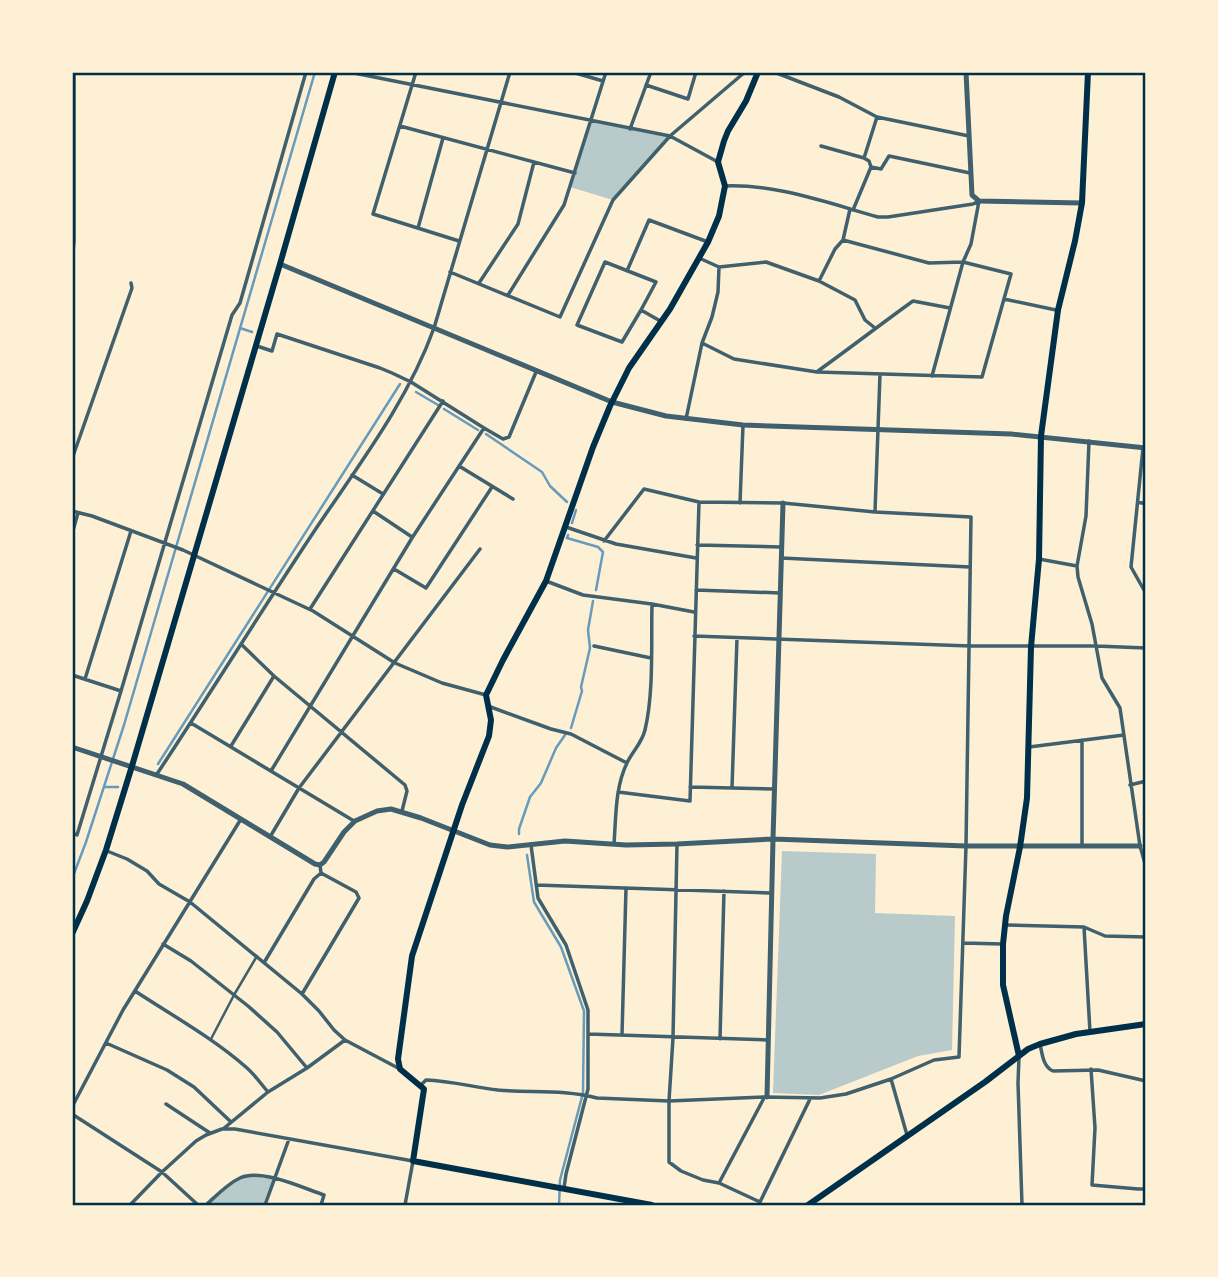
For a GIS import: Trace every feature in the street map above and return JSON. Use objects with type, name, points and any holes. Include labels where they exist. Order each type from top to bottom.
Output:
[{"type":"main road","points":[[72,934],[106,850],[132,766],[335,72]]},
{"type":"main road","points":[[652,1205],[413,1161],[424,1088],[400,1069],[398,1059],[412,956],[453,830],[489,736],[491,720],[486,695],[546,581],[593,447],[612,402],[629,368],[662,321],[708,242],[719,216],[725,186],[718,162],[728,131],[746,101],[758,72]]},
{"type":"main road","points":[[1019,1056],[1003,985],[1003,944],[1027,798],[1031,647],[1039,559],[1041,436],[1058,310],[1082,203],[1088,72]]},
{"type":"main road","points":[[808,1205],[1028,1049],[1076,1034],[1146,1024]]},
{"type":"street","points":[[72,262],[74,72]]},
{"type":"street","points":[[72,833],[77,835],[103,757],[232,315],[240,303],[306,72]]},
{"type":"street","points":[[349,72],[670,136],[718,162]]},
{"type":"street","points":[[416,72],[373,214],[460,241]]},
{"type":"street","points":[[157,774],[411,382],[433,328],[510,72]]},
{"type":"street","points":[[572,72],[603,81]]},
{"type":"street","points":[[508,295],[564,205],[606,72]]},
{"type":"street","points":[[630,129],[651,72]]},
{"type":"street","points":[[646,85],[688,99],[696,72]]},
{"type":"street","points":[[450,272],[560,317],[613,200],[670,136],[745,72]]},
{"type":"street","points":[[774,72],[839,97],[877,117],[969,136]]},
{"type":"street","points":[[966,72],[972,195],[979,201]]},
{"type":"street","points":[[864,158],[877,117]]},
{"type":"street","points":[[400,126],[575,173]]},
{"type":"street","points":[[418,228],[443,138]]},
{"type":"street","points":[[819,281],[835,249],[843,240],[852,209],[871,167],[869,161],[864,158],[821,146]]},
{"type":"street","points":[[871,167],[881,169],[889,156],[971,173]]},
{"type":"street","points":[[479,284],[518,224],[534,162]]},
{"type":"street","points":[[725,186],[793,194],[878,217],[974,204],[979,201],[1082,203]]},
{"type":"street","points":[[932,376],[963,262],[971,244],[979,201]]},
{"type":"street","points":[[627,271],[649,220],[708,242]]},
{"type":"street","points":[[702,343],[734,359],[817,372],[982,377],[1011,274],[963,262],[929,263],[843,240]]},
{"type":"street","points":[[699,258],[719,267],[766,262],[819,281],[855,300],[865,320],[875,328]]},
{"type":"street","points":[[605,262],[656,282],[641,310],[622,342],[577,325],[605,262]]},
{"type":"street","points":[[280,264],[632,408],[686,419],[743,425],[1041,436],[1145,448],[1131,567],[1146,590]]},
{"type":"street","points":[[686,419],[702,343],[718,292],[719,267]]},
{"type":"street","points":[[72,459],[132,288],[131,283]]},
{"type":"street","points":[[1004,299],[1058,310]]},
{"type":"street","points":[[817,372],[913,302],[950,308]]},
{"type":"street","points":[[641,310],[662,321]]},
{"type":"street","points":[[256,345],[272,351],[277,334],[380,368],[411,382],[503,439],[509,437],[537,371]]},
{"type":"street","points":[[875,512],[880,374]]},
{"type":"street","points":[[309,609],[443,401]]},
{"type":"street","points":[[740,503],[743,425]]},
{"type":"street","points":[[271,771],[412,538],[484,428]]},
{"type":"street","points":[[72,438],[77,440]]},
{"type":"street","points":[[1089,441],[1086,516],[1077,566],[1078,577],[1092,624],[1102,678],[1120,708],[1130,785],[1146,867]]},
{"type":"street","points":[[459,466],[513,499]]},
{"type":"street","points":[[352,475],[384,494]]},
{"type":"street","points":[[394,569],[426,588],[492,486]]},
{"type":"street","points":[[421,1085],[426,1080],[446,1081],[495,1090],[556,1091],[597,1098],[669,1101],[766,1097],[811,1099],[846,1094],[891,1079],[934,1060],[959,1057],[966,846],[971,517],[875,512],[783,503],[699,502],[644,489],[604,541]]},
{"type":"street","points":[[618,792],[690,801],[699,502]]},
{"type":"street","points":[[1138,502],[1146,504]]},
{"type":"street","points":[[719,1183],[766,1097],[783,503]]},
{"type":"street","points":[[72,511],[184,550],[309,609],[395,663],[442,683],[486,695]]},
{"type":"street","points":[[373,511],[412,538]]},
{"type":"street","points":[[72,534],[78,513]]},
{"type":"street","points":[[566,527],[616,544],[697,558]]},
{"type":"street","points":[[85,679],[132,530]]},
{"type":"street","points":[[697,545],[781,547]]},
{"type":"street","points":[[270,837],[299,788],[480,549]]},
{"type":"street","points":[[781,558],[970,567]]},
{"type":"street","points":[[1039,559],[1077,566]]},
{"type":"street","points":[[546,581],[583,595],[695,612]]},
{"type":"street","points":[[696,590],[780,593]]},
{"type":"street","points":[[614,844],[618,792],[626,763],[638,747],[645,731],[652,604]]},
{"type":"street","points":[[694,636],[1146,649]]},
{"type":"street","points":[[732,788],[737,638]]},
{"type":"street","points":[[241,644],[274,676],[405,785],[407,791],[402,811]]},
{"type":"street","points":[[594,646],[651,658]]},
{"type":"street","points":[[72,675],[121,691]]},
{"type":"street","points":[[231,747],[274,676]]},
{"type":"street","points":[[488,706],[571,734],[626,763]]},
{"type":"street","points":[[191,723],[355,821]]},
{"type":"street","points":[[1029,747],[1124,735]]},
{"type":"street","points":[[1082,740],[1082,846]]},
{"type":"street","points":[[72,747],[183,783],[315,864],[324,863],[344,832],[355,821],[377,811],[391,809],[499,846],[565,841],[677,845],[773,839],[966,846],[1082,846],[1143,850]]},
{"type":"street","points":[[1130,785],[1146,781]]},
{"type":"street","points":[[690,787],[774,789]]},
{"type":"street","points":[[72,1107],[123,1010],[242,819]]},
{"type":"street","points":[[531,845],[538,898],[566,945],[588,1010],[587,1095],[561,1187]]},
{"type":"street","points":[[677,845],[669,1162],[681,1171],[719,1183],[760,1202],[811,1099]]},
{"type":"street","points":[[106,850],[127,859],[159,884],[190,902],[302,994],[345,1040],[400,1069]]},
{"type":"street","points":[[320,864],[321,873]]},
{"type":"street","points":[[264,962],[314,879],[321,873]]},
{"type":"street","points":[[302,994],[359,898],[356,892],[321,873]]},
{"type":"street","points":[[536,885],[771,893]]},
{"type":"street","points":[[622,1035],[626,888]]},
{"type":"street","points":[[720,1039],[724,891]]},
{"type":"street","points":[[1005,925],[1084,927],[1105,936],[1146,937]]},
{"type":"street","points":[[1084,927],[1090,1032]]},
{"type":"street","points":[[962,943],[1003,944]]},
{"type":"street","points":[[163,944],[191,961],[277,1032],[307,1068]]},
{"type":"street","points":[[211,1040],[257,956]]},
{"type":"street","points":[[135,992],[211,1040],[249,1070],[268,1092]]},
{"type":"street","points":[[588,1034],[768,1040]]},
{"type":"street","points":[[222,1129],[268,1092],[345,1040]]},
{"type":"street","points":[[105,1043],[167,1070],[194,1087],[230,1121]]},
{"type":"street","points":[[1040,1044],[1048,1070],[1091,1069],[1146,1081]]},
{"type":"street","points":[[1019,1056],[1022,1205]]},
{"type":"street","points":[[1091,1069],[1095,1128],[1091,1185],[1146,1189]]},
{"type":"street","points":[[891,1079],[907,1135]]},
{"type":"street","points":[[166,1104],[210,1133]]},
{"type":"street","points":[[72,1114],[162,1172],[198,1205]]},
{"type":"street","points":[[130,1205],[196,1141],[222,1129],[235,1129],[413,1161],[405,1205]]},
{"type":"street","points":[[265,1205],[289,1139]]},
{"type":"street","points":[[206,1205],[227,1186],[250,1175],[275,1178],[324,1195],[321,1205]]},
{"type":"shaded area","points":[[592,121],[670,136],[613,200],[570,187]]},
{"type":"shaded area","points":[[782,851],[876,854],[875,913],[955,916],[952,1050],[918,1056],[819,1095],[773,1093]]},
{"type":"shaded area","points":[[250,1175],[275,1178],[265,1205],[206,1205],[227,1186]]},
{"type":"waterway","points":[[72,879],[124,725],[315,72]]},
{"type":"waterway","points":[[240,328],[252,332]]},
{"type":"waterway","points":[[158,764],[400,384]]},
{"type":"waterway","points":[[416,392],[438,405]]},
{"type":"waterway","points":[[444,409],[478,430]]},
{"type":"waterway","points":[[486,434],[542,472],[550,486],[567,502]]},
{"type":"waterway","points":[[572,523],[576,510]]},
{"type":"waterway","points":[[568,535],[567,538],[598,547],[603,552],[596,590]]},
{"type":"waterway","points":[[571,728],[582,691],[590,648],[588,630],[593,601]]},
{"type":"waterway","points":[[519,834],[530,797],[541,783],[556,748],[565,735]]},
{"type":"waterway","points":[[104,787],[118,787]]},
{"type":"waterway","points":[[527,855],[534,902],[561,947],[584,1011],[583,1093],[560,1180],[559,1205]]}]
